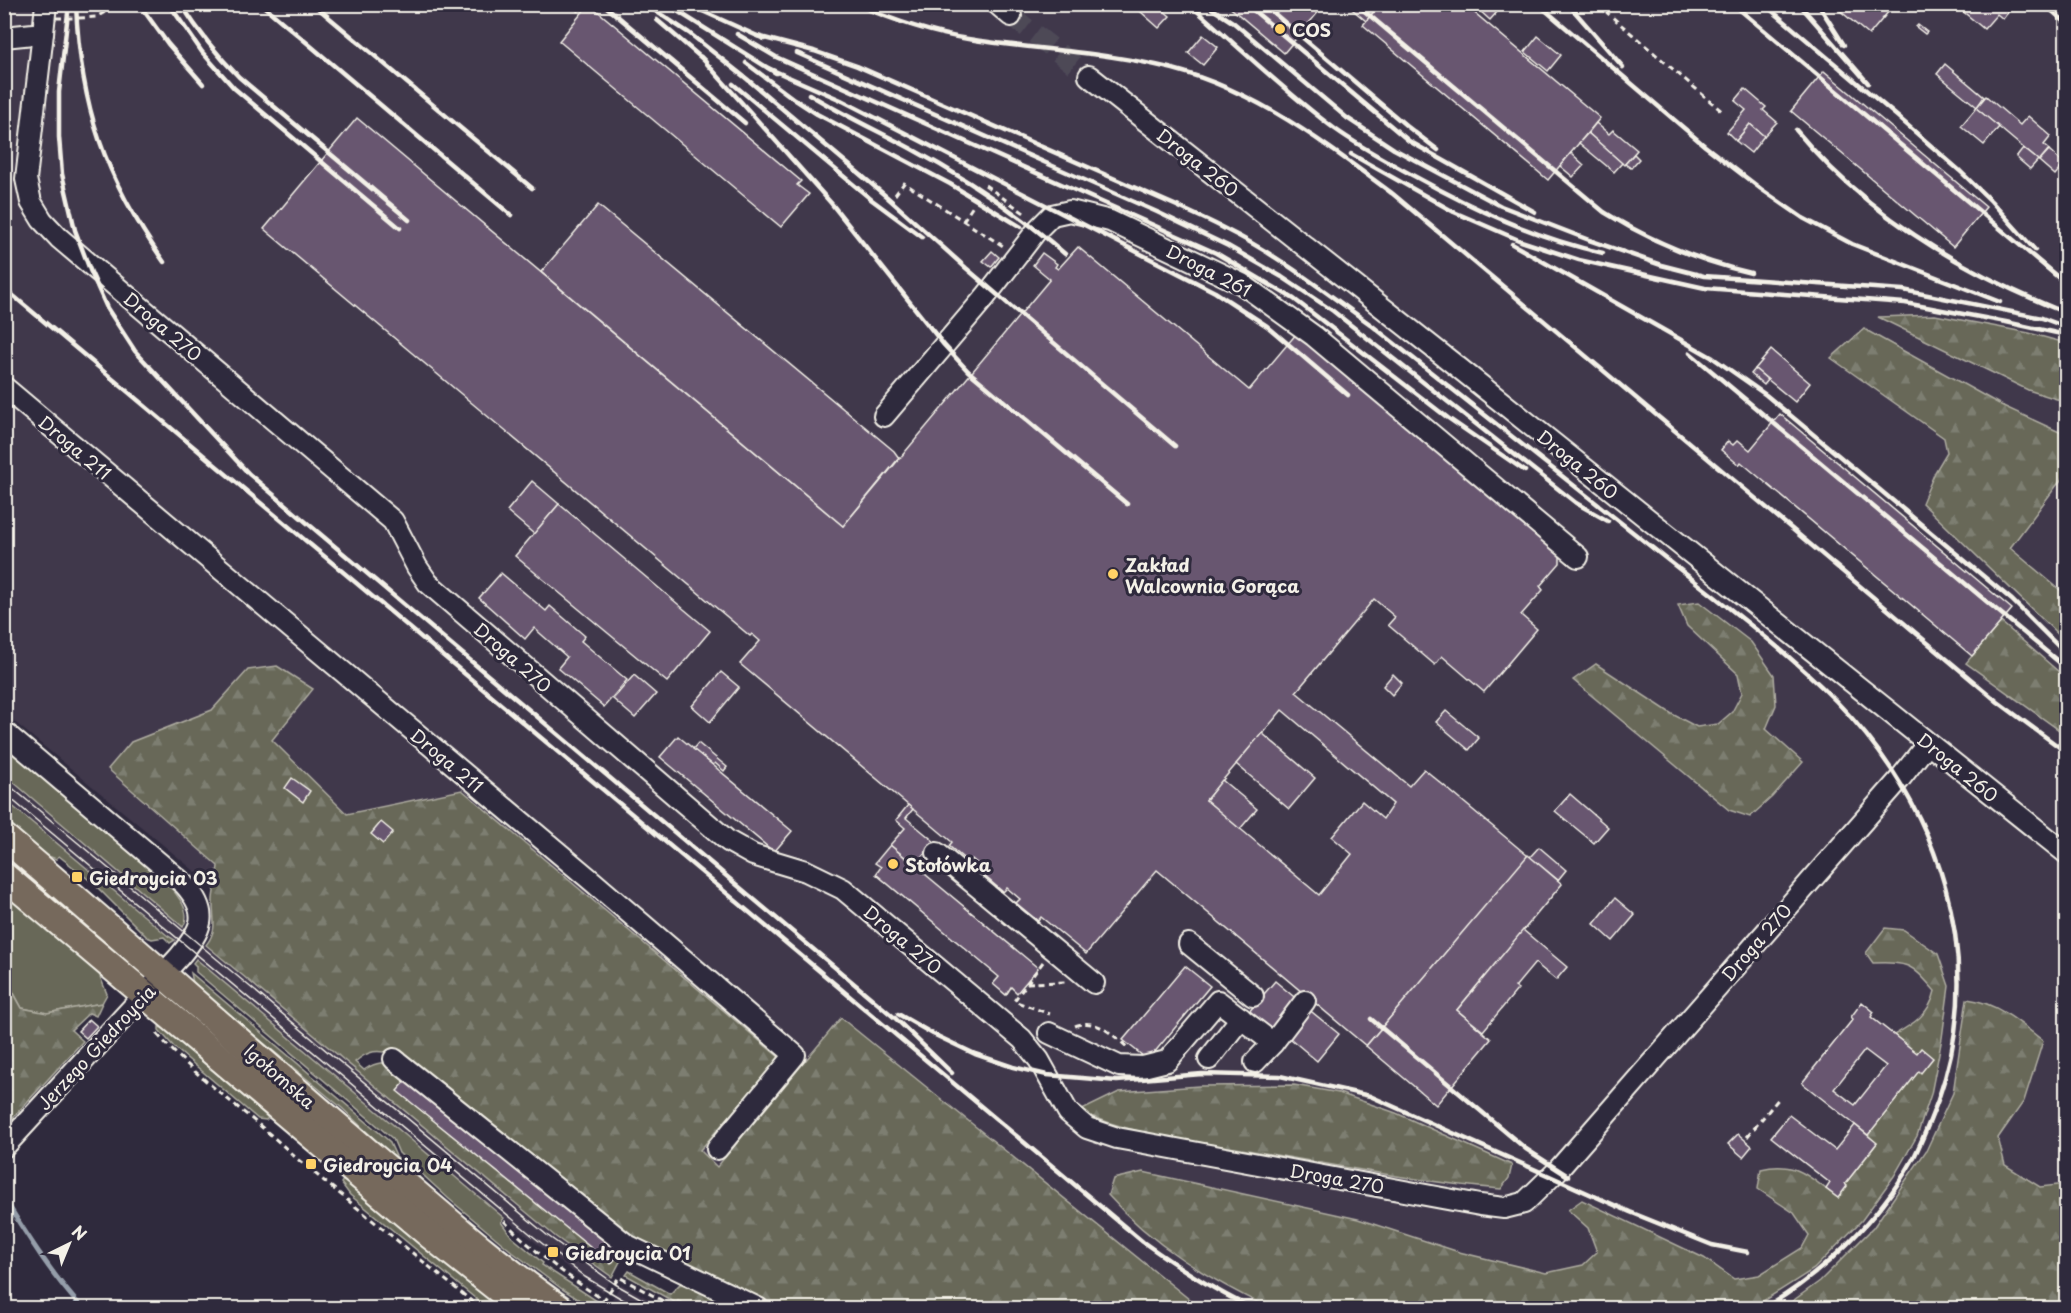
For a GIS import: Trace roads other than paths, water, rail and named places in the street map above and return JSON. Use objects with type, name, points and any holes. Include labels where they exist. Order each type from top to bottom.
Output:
[{"type":"main road","name":"Igołomska","points":[[4,837],[480,1247],[559,1308]]},
{"type":"main road","name":"Igołomska","points":[[4,876],[438,1242],[522,1308]]},
{"type":"street","points":[[4,38],[48,19]]},
{"type":"street","name":"Droga 270","points":[[48,19],[26,179],[31,202],[42,220],[106,279],[393,521],[428,583],[728,841],[753,855],[806,871],[843,889],[1022,1039],[1040,1060],[1068,1112],[1087,1128],[1117,1138],[1480,1205],[1504,1208],[1524,1203],[1558,1170],[1899,780],[1928,743]]},
{"type":"street","name":"Droga 260","points":[[1089,76],[2067,853]]},
{"type":"street","name":"Droga 261","points":[[884,416],[986,296],[1042,225],[1052,215],[1070,211],[1110,221],[1242,284],[1314,336],[1578,557]]},
{"type":"street","name":"Droga 211","points":[[4,387],[795,1054],[717,1149]]},
{"type":"street","name":"Jerzego Giedroycia","points":[[4,732],[184,884],[196,898],[201,912],[197,932],[163,974],[4,1147]]},
{"type":"street","points":[[936,853],[1093,982]]},
{"type":"street","points":[[1189,944],[1253,996]]},
{"type":"street","points":[[1051,1024],[1119,1066],[1143,1067],[1167,1060],[1218,1001],[1273,1043]]},
{"type":"street","points":[[1255,1062],[1273,1043],[1305,1001]]},
{"type":"street","points":[[1209,1059],[1241,1018]]},
{"type":"street","points":[[394,1059],[627,1245],[758,1308]]},
{"type":"waterway","points":[[4,1198],[50,1269],[82,1308]]},
{"type":"tunnel","points":[[1011,16],[1089,76]]},
{"type":"tram line","points":[[4,781],[548,1236],[615,1284],[658,1308]]},
{"type":"tram line","points":[[4,793],[534,1237],[585,1277],[637,1308]]},
{"type":"railway","points":[[69,4],[59,92],[62,174],[75,230],[90,270],[107,308],[135,351],[249,474],[895,1018],[952,1073]]},
{"type":"railway","points":[[76,4],[83,76],[99,140],[126,201],[164,262]]},
{"type":"railway","points":[[139,4],[168,44],[203,84]]},
{"type":"railway","points":[[169,4],[202,52],[234,88],[400,228]]},
{"type":"railway","points":[[181,4],[208,42],[239,77],[409,220]]},
{"type":"railway","points":[[261,4],[511,215]]},
{"type":"railway","points":[[313,4],[532,188]]},
{"type":"railway","points":[[572,4],[578,10]]},
{"type":"railway","points":[[603,4],[745,123]]},
{"type":"railway","points":[[645,4],[689,33],[747,79],[1175,446]]},
{"type":"railway","points":[[666,4],[776,73]]},
{"type":"railway","points":[[687,4],[764,39]]},
{"type":"railway","points":[[855,4],[910,25],[939,33],[991,42],[1109,56],[1156,65],[1222,86],[1282,116],[1393,194],[1998,702],[2066,752]]},
{"type":"railway","points":[[1189,4],[1298,99],[1335,129],[1364,148],[1483,211],[1530,231],[1603,253]]},
{"type":"railway","points":[[1205,4],[1234,23],[1347,118],[1394,149],[1501,206],[1589,240],[1661,265],[1704,276],[1903,290],[2042,318],[2066,327]]},
{"type":"railway","points":[[1246,4],[1409,141],[1535,212]]},
{"type":"railway","points":[[1263,4],[1438,150]]},
{"type":"railway","points":[[1356,4],[1604,212],[1675,249],[1751,273]]},
{"type":"railway","points":[[1538,4],[1705,146],[1803,218],[1852,244],[2000,302]]},
{"type":"railway","points":[[1568,4],[1623,67]]},
{"type":"railway","points":[[1733,4],[2066,284]]},
{"type":"railway","points":[[1764,4],[1960,171],[1991,201],[2035,250]]},
{"type":"railway","points":[[1799,4],[1868,83]]},
{"type":"railway","points":[[1818,4],[1844,45]]},
{"type":"railway","points":[[2044,4],[2066,23]]},
{"type":"railway","points":[[2063,4],[2066,9]]},
{"type":"railway","points":[[657,20],[705,61]]},
{"type":"railway","points":[[737,34],[776,57],[1216,253],[1294,299],[1448,418],[1525,471]]},
{"type":"railway","points":[[757,36],[814,51],[857,66],[1177,206],[1246,240],[1283,262],[1370,324],[1792,659],[1836,701],[1872,743],[1903,788],[1927,836],[1945,887],[1956,939],[1958,992],[1953,1046],[1929,1124],[1899,1183],[1866,1224],[1828,1262],[1786,1295],[1764,1308]]},
{"type":"railway","points":[[797,53],[1157,212],[1228,246],[1282,277],[1333,311],[1576,503],[1608,521]]},
{"type":"railway","points":[[701,57],[831,203],[944,345],[968,371],[1127,504]]},
{"type":"railway","points":[[746,63],[817,114],[950,184],[1021,227]]},
{"type":"railway","points":[[768,68],[841,100],[1215,292],[1267,326],[1348,395]]},
{"type":"railway","points":[[733,84],[872,200],[922,237]]},
{"type":"railway","points":[[809,94],[931,159],[1010,210],[1065,254]]},
{"type":"railway","points":[[1796,130],[1824,161],[1886,215],[1955,260],[2066,313]]},
{"type":"railway","points":[[1351,154],[1454,212],[1521,241],[1579,260],[1705,288],[1905,303],[2066,335]]},
{"type":"railway","points":[[1512,244],[1713,358],[1766,395],[2012,600],[2066,654]]},
{"type":"railway","points":[[4,288],[1143,1242],[1196,1278],[1252,1308]]},
{"type":"railway","points":[[1690,353],[2066,668]]},
{"type":"railway","points":[[898,1014],[975,1054],[1013,1067],[1047,1075],[1117,1081],[1202,1074],[1280,1076],[1370,1096],[1630,1212],[1712,1245],[1748,1252]]},
{"type":"railway","points":[[1371,1019],[1526,1149],[1568,1176]]},
{"type":"place","name":"COS","points":[[1280,29]]},
{"type":"place","name":"Zakład Walcownia Gorąca","points":[[1113,574]]},
{"type":"place","name":"Stołówka","points":[[893,864]]},
{"type":"place","name":"Giedroycia 03","points":[[77,877]]},
{"type":"place","name":"Giedroycia 04","points":[[311,1164]]},
{"type":"place","name":"Giedroycia 01","points":[[553,1252]]}]
